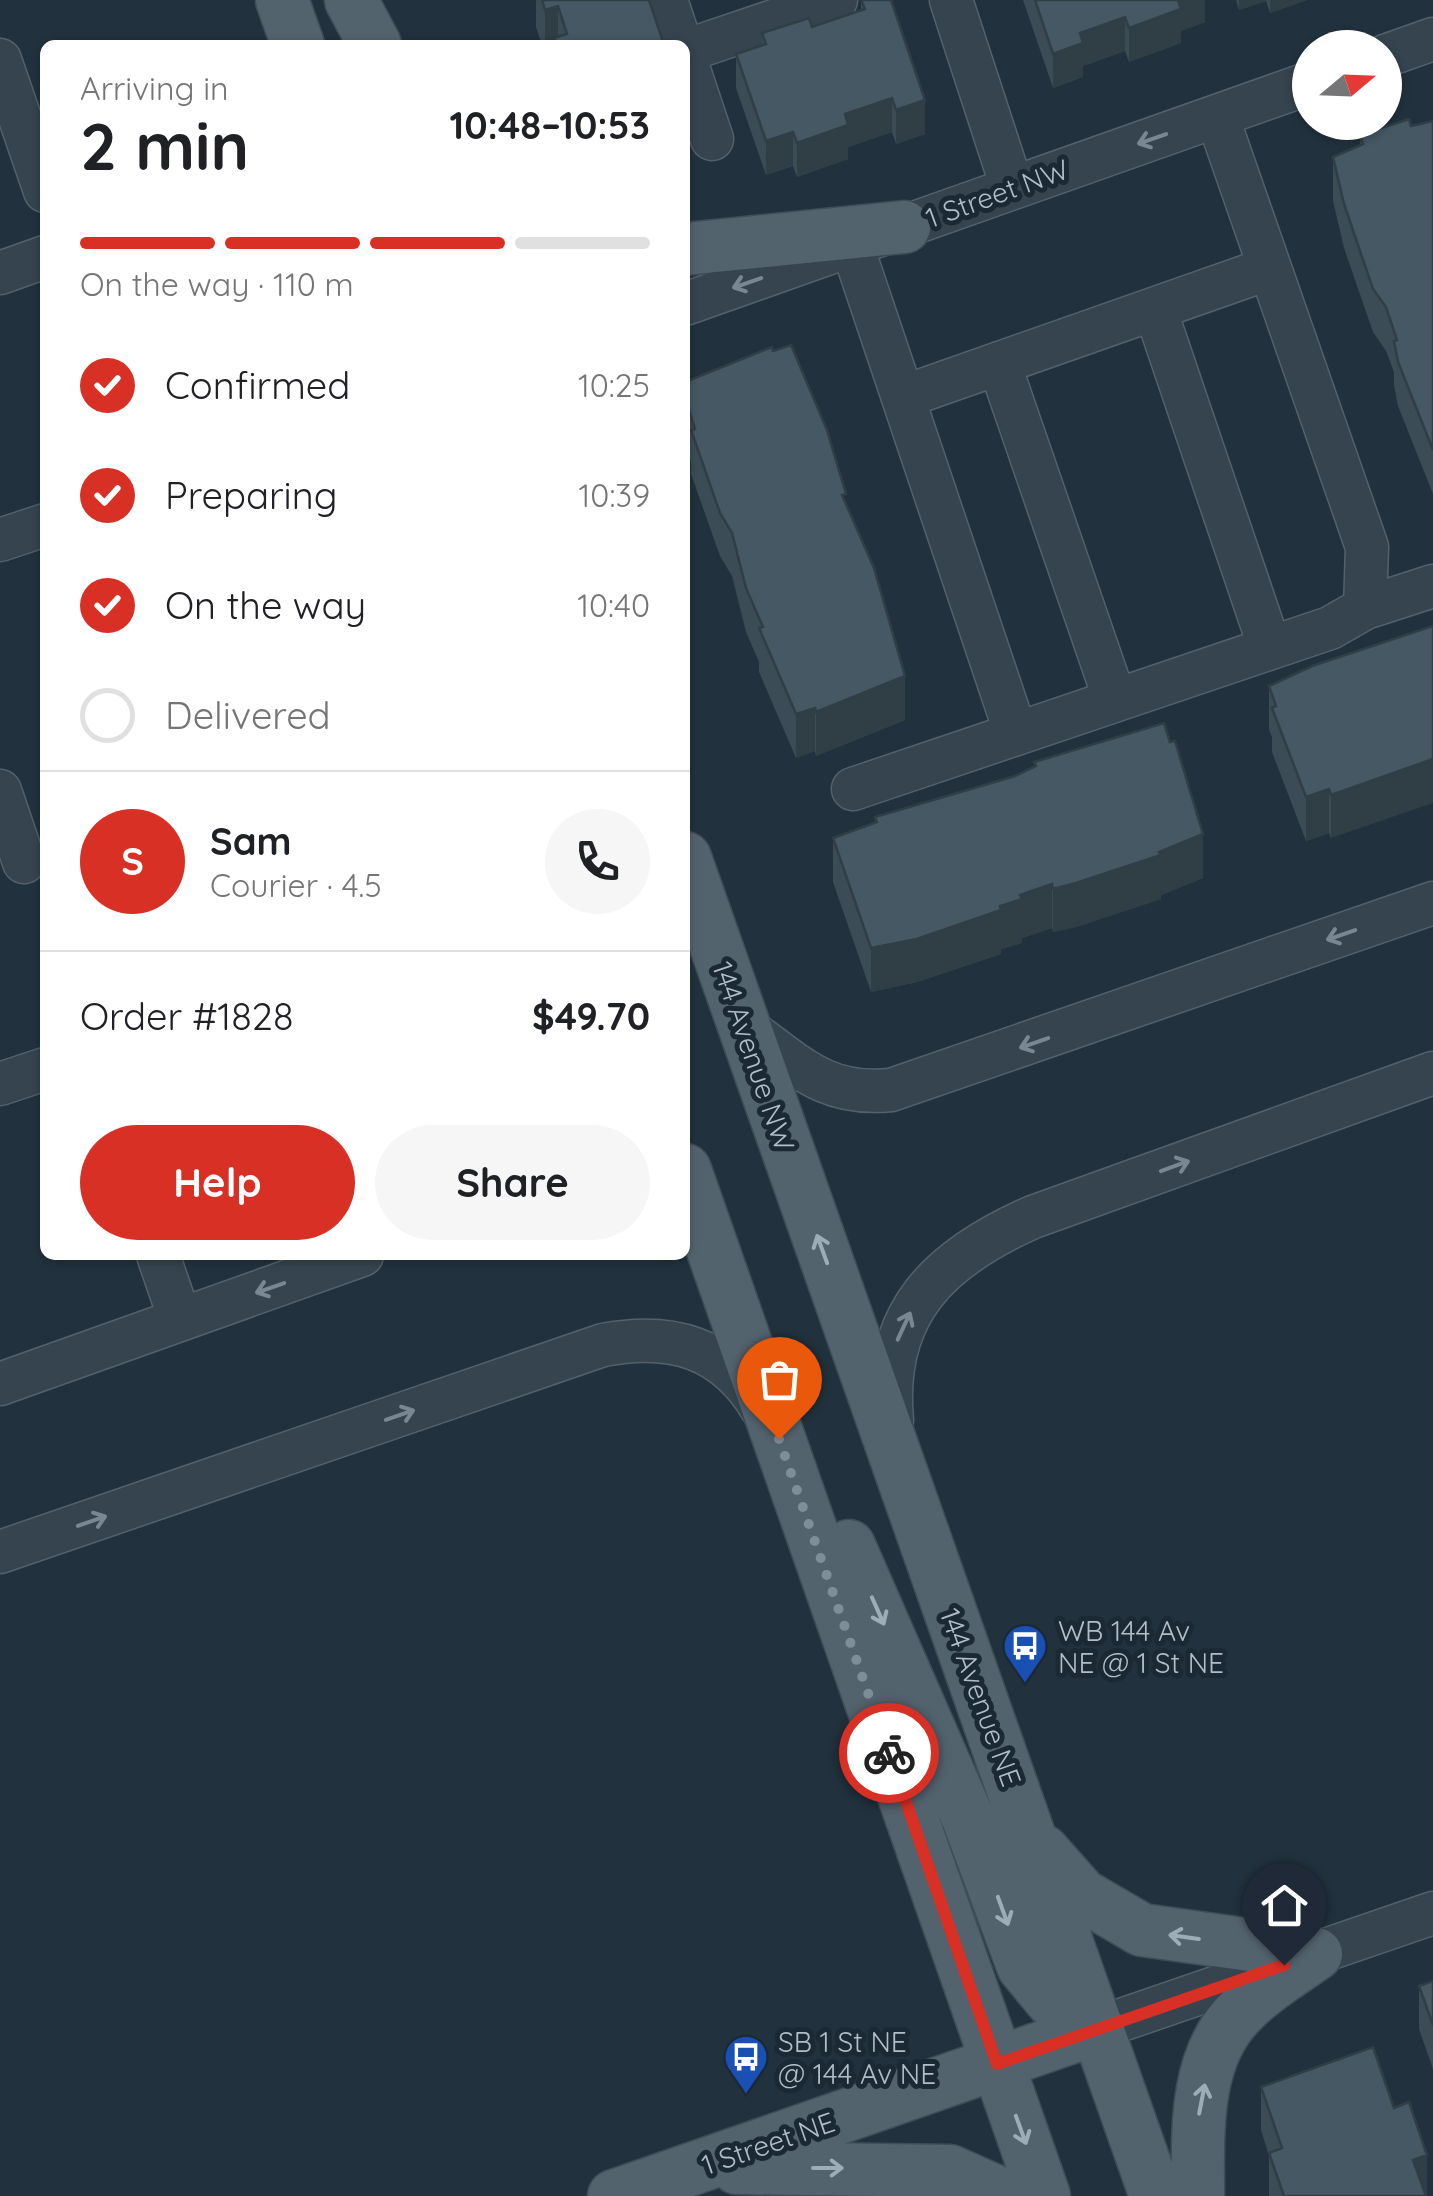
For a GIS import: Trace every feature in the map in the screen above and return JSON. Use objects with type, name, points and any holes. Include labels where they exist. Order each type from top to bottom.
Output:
[{"type":"main road","points":[[282,0],[296,40]]},
{"type":"main road","points":[[352,0],[372,40]]},
{"type":"main road","points":[[388,0],[402,40]]},
{"type":"main road","points":[[690,249],[904,227]]},
{"type":"main road","name":"144 Avenue NW","points":[[690,872],[804,1198]]},
{"type":"main road","points":[[690,1186],[1044,2196]]},
{"type":"main road","points":[[690,1186],[961,1801],[1023,1966],[1051,2000],[1098,2028]]},
{"type":"main road","name":"144 Avenue NE","points":[[804,1198],[1156,2196]]},
{"type":"main road","points":[[1030,1836],[1082,1895],[1142,1930],[1316,1954]]},
{"type":"main road","points":[[1198,2196],[1198,2114],[1214,2049],[1240,2012],[1316,1954]]},
{"type":"main road","name":"1 Street NE","points":[[614,2196],[1098,2028]]},
{"type":"main road","points":[[696,2168],[950,2171],[1006,2196]]},
{"type":"street","points":[[666,0],[680,40]]},
{"type":"street","points":[[690,49],[836,0]]},
{"type":"street","points":[[950,0],[1012,187]]},
{"type":"street","points":[[1402,50],[1433,39]]},
{"type":"street","points":[[0,60],[15,150],[40,184]]},
{"type":"street","points":[[690,70],[712,139]]},
{"type":"street","name":"1 Street NW","points":[[690,302],[1292,89]]},
{"type":"street","points":[[1217,116],[1366,548],[1364,608]]},
{"type":"street","points":[[852,246],[1016,734]]},
{"type":"street","points":[[0,273],[40,259]]},
{"type":"street","points":[[902,398],[1270,268]]},
{"type":"street","points":[[1154,309],[1270,648]]},
{"type":"street","points":[[999,363],[1115,700]]},
{"type":"street","points":[[853,789],[1330,628],[1364,608],[1433,586]]},
{"type":"street","points":[[0,791],[23,863]]},
{"type":"street","points":[[743,1026],[820,1081],[846,1092],[891,1090],[1433,903]]},
{"type":"street","points":[[0,1084],[40,1072]]},
{"type":"street","points":[[895,1456],[888,1379],[899,1334],[916,1302],[972,1247],[1033,1216],[1433,1072]]},
{"type":"street","points":[[160,1260],[180,1320]]},
{"type":"street","points":[[0,1384],[348,1260]]},
{"type":"street","points":[[0,1552],[604,1345],[633,1339],[670,1340],[711,1356],[745,1381],[779,1439]]},
{"type":"street","name":"1 Street NE","points":[[1098,2028],[1433,1913]]},
{"type":"building","points":[[542,0],[649,0],[662,40],[555,40],[567,34],[558,6],[545,10]]},
{"type":"building","points":[[861,0],[891,0],[925,100],[896,110],[892,98],[845,114],[848,125],[797,143],[793,132],[766,141],[736,54],[766,44],[762,33],[809,18],[812,27],[865,9]]},
{"type":"building","points":[[1035,0],[1178,0],[1181,9],[1129,28],[1125,17],[1080,33],[1083,43],[1053,54]]},
{"type":"building","points":[[1409,119],[1411,126],[1433,121],[1433,450],[1398,362],[1394,341],[1397,340],[1386,307],[1373,289],[1344,204],[1333,157],[1363,144],[1362,140],[1402,140],[1402,121]]},
{"type":"building","points":[[791,345],[827,430],[846,494],[842,495],[874,568],[905,676],[816,712],[815,708],[796,714],[759,628],[763,627],[746,588],[732,533],[720,513],[691,430],[695,429],[690,414],[690,380],[772,347],[773,351]]},
{"type":"building","points":[[1433,626],[1433,759],[1331,795],[1329,789],[1306,797],[1272,708],[1276,706],[1269,686],[1312,666]]},
{"type":"building","points":[[1164,723],[1170,742],[1175,741],[1203,834],[1159,852],[1161,855],[1076,883],[1053,889],[1052,884],[1020,895],[1022,899],[1000,906],[1001,910],[917,939],[871,948],[833,838],[877,822],[875,817],[1015,776],[1036,766],[1034,762]]},
{"type":"building","points":[[1433,1981],[1433,2025],[1419,1986]]},
{"type":"building","points":[[1373,2047],[1394,2108],[1409,2102],[1427,2155],[1413,2160],[1426,2196],[1284,2196],[1269,2153],[1282,2148],[1261,2087]]},
{"type":"way so far","points":[[779,1439],[889,1753]]},
{"type":"place","name":"WB 144 Av NE @ 1 St NE","points":[[1025,1684]]},
{"type":"place","name":"SB 1 St NE @ 144 Av NE","points":[[746,2095]]},
{"type":"route","points":[[889,1753],[997,2064],[1284,1965]]}]
